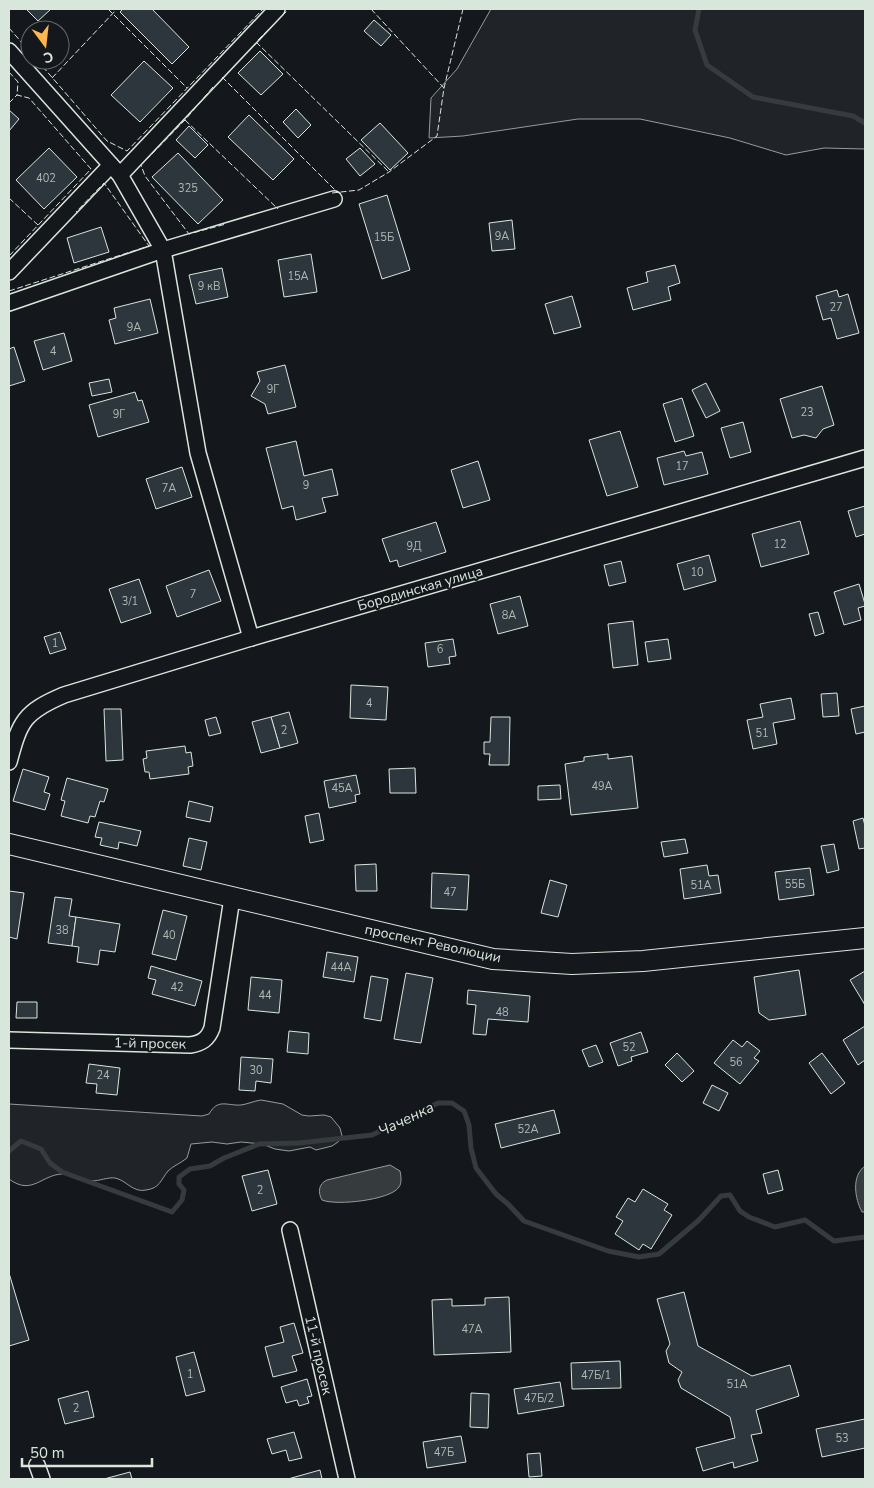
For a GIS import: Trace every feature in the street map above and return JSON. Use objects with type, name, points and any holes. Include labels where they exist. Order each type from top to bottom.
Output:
[{"type":"street","points":[[9,272],[277,9]]},
{"type":"street","points":[[9,51],[115,170],[163,250],[198,453],[251,638]]},
{"type":"street","points":[[9,304],[163,250],[334,199]]},
{"type":"street","name":"Бородинская улица","points":[[9,762],[16,735],[26,717],[42,704],[64,695],[251,638],[865,458]]},
{"type":"street","name":"проспект Революции","points":[[9,844],[493,958],[572,964],[642,961],[865,938]]},
{"type":"street","name":"1-й просек","points":[[9,1040],[190,1045],[201,1043],[209,1035],[212,1028],[232,898]]},
{"type":"street","name":"11-й просек","points":[[290,1230],[347,1479]]},
{"type":"shaded area","points":[[491,9],[865,9],[865,149],[824,148],[786,155],[730,138],[640,119],[578,119],[463,136],[429,138],[431,98],[457,69]]},
{"type":"shaded area","points":[[261,1100],[283,1104],[302,1115],[324,1115],[331,1117],[340,1128],[342,1136],[332,1146],[316,1150],[310,1147],[289,1151],[275,1149],[262,1144],[241,1142],[191,1144],[187,1158],[168,1171],[157,1186],[146,1190],[137,1190],[115,1178],[92,1181],[62,1174],[24,1186],[9,1179],[9,1104],[202,1116],[209,1114],[219,1104],[241,1105]]},
{"type":"shaded area","points":[[390,1165],[400,1171],[401,1175],[400,1185],[394,1192],[363,1201],[329,1202],[322,1200],[320,1189],[327,1180]]},
{"type":"shaded area","points":[[865,1166],[865,1212],[862,1212],[856,1194],[856,1182],[861,1170]]},
{"type":"building","points":[[26,9],[51,9],[39,20]]},
{"type":"building","points":[[123,9],[152,9],[189,47],[172,64],[120,12]]},
{"type":"building","points":[[374,20],[391,35],[381,46],[364,31]]},
{"type":"building","points":[[260,51],[283,74],[261,95],[238,73]]},
{"type":"building","points":[[144,61],[173,88],[140,122],[111,95]]},
{"type":"building","points":[[296,109],[311,125],[298,138],[283,122]]},
{"type":"building","points":[[9,110],[19,119],[9,131]]},
{"type":"building","points":[[249,115],[294,159],[273,180],[228,137]]},
{"type":"building","points":[[380,123],[408,153],[390,170],[361,140]]},
{"type":"building","points":[[189,126],[208,145],[195,158],[176,140]]},
{"type":"building","points":[[49,148],[77,177],[44,209],[16,180]]},
{"type":"building","points":[[360,148],[375,164],[360,176],[346,159]]},
{"type":"building","points":[[178,153],[223,200],[198,224],[152,177]]},
{"type":"building","points":[[387,195],[410,270],[382,279],[359,204]]},
{"type":"building","points":[[512,220],[515,249],[492,251],[489,223]]},
{"type":"building","points":[[101,227],[109,252],[74,263],[67,238]]},
{"type":"building","points":[[311,254],[317,292],[284,297],[278,260]]},
{"type":"building","points":[[675,265],[680,283],[668,287],[671,300],[633,310],[627,288],[648,282],[646,272]]},
{"type":"building","points":[[222,268],[228,297],[196,304],[189,275]]},
{"type":"building","points":[[837,290],[839,297],[848,294],[859,333],[837,339],[831,318],[823,320],[816,296]]},
{"type":"building","points":[[572,296],[581,327],[554,334],[545,304]]},
{"type":"building","points":[[150,299],[158,333],[115,344],[109,320],[116,318],[114,308]]},
{"type":"building","points":[[64,333],[72,361],[43,370],[34,341]]},
{"type":"building","points":[[14,347],[25,381],[9,386],[9,349]]},
{"type":"building","points":[[285,365],[296,407],[268,414],[265,404],[251,396],[260,381],[257,372]]},
{"type":"building","points":[[109,379],[112,392],[92,396],[89,383]]},
{"type":"building","points":[[706,383],[720,411],[706,418],[692,390]]},
{"type":"building","points":[[822,386],[834,425],[823,429],[816,438],[804,435],[792,438],[780,399]]},
{"type":"building","points":[[135,392],[138,401],[142,400],[149,422],[98,437],[89,405]]},
{"type":"building","points":[[682,398],[694,436],[675,442],[663,404]]},
{"type":"building","points":[[743,422],[751,452],[730,458],[721,428]]},
{"type":"building","points":[[620,431],[638,487],[607,496],[589,440]]},
{"type":"building","points":[[296,441],[304,476],[332,469],[338,495],[322,498],[326,512],[296,520],[293,506],[282,509],[266,448]]},
{"type":"building","points":[[684,451],[686,456],[702,452],[708,474],[664,485],[657,458]]},
{"type":"building","points":[[478,461],[490,500],[463,508],[451,470]]},
{"type":"building","points":[[182,467],[192,497],[156,509],[146,479]]},
{"type":"building","points":[[865,506],[865,534],[856,537],[848,511]]},
{"type":"building","points":[[800,521],[809,554],[761,567],[752,534]]},
{"type":"building","points":[[436,522],[446,552],[399,567],[397,560],[390,562],[382,539]]},
{"type":"building","points":[[709,555],[716,581],[684,590],[677,564]]},
{"type":"building","points":[[621,561],[626,582],[609,586],[604,565]]},
{"type":"building","points":[[209,570],[221,601],[177,617],[166,586]]},
{"type":"building","points":[[139,579],[151,613],[121,623],[109,589]]},
{"type":"building","points":[[859,584],[865,604],[865,606],[858,608],[861,620],[844,625],[834,592]]},
{"type":"building","points":[[520,596],[528,626],[498,634],[490,604]]},
{"type":"building","points":[[818,612],[824,633],[815,636],[809,614]]},
{"type":"building","points":[[633,621],[638,665],[613,668],[608,624]]},
{"type":"building","points":[[60,632],[66,649],[50,654],[44,637]]},
{"type":"building","points":[[453,639],[456,656],[449,657],[450,664],[428,667],[425,643]]},
{"type":"building","points":[[668,639],[671,659],[648,662],[645,642]]},
{"type":"building","points":[[351,685],[388,687],[386,720],[350,718]]},
{"type":"building","points":[[837,693],[839,716],[823,717],[821,694]]},
{"type":"building","points":[[791,698],[795,719],[773,723],[777,744],[753,749],[747,720],[763,717],[760,704]]},
{"type":"building","points":[[865,706],[865,732],[856,734],[851,709]]},
{"type":"building","points":[[104,709],[121,709],[123,760],[106,761]]},
{"type":"building","points":[[289,712],[298,743],[280,748],[271,717]]},
{"type":"building","points":[[216,717],[221,733],[209,736],[205,720]]},
{"type":"building","points":[[271,717],[280,748],[261,753],[252,722]]},
{"type":"building","points":[[491,717],[510,717],[509,765],[489,765],[490,754],[484,754],[484,742],[490,742]]},
{"type":"building","points":[[185,746],[186,753],[191,752],[193,766],[188,767],[189,774],[150,779],[149,772],[145,772],[143,759],[147,758],[146,751]]},
{"type":"building","points":[[608,754],[608,759],[632,756],[638,808],[571,815],[565,764],[584,761],[584,757]]},
{"type":"building","points":[[415,768],[416,793],[390,793],[389,769]]},
{"type":"building","points":[[23,769],[49,777],[44,792],[50,794],[45,810],[13,801]]},
{"type":"building","points":[[356,775],[360,794],[355,795],[356,802],[329,808],[324,781]]},
{"type":"building","points":[[67,778],[108,789],[104,802],[100,801],[95,817],[90,816],[88,823],[61,816],[65,801],[61,800]]},
{"type":"building","points":[[560,785],[561,799],[538,800],[538,786]]},
{"type":"building","points":[[189,801],[213,807],[210,822],[186,817]]},
{"type":"building","points":[[319,813],[324,840],[310,843],[305,816]]},
{"type":"building","points":[[863,818],[865,848],[859,849],[853,821]]},
{"type":"building","points":[[99,822],[141,831],[137,846],[119,842],[118,849],[100,845],[102,838],[95,837]]},
{"type":"building","points":[[189,838],[207,842],[201,870],[183,866]]},
{"type":"building","points":[[685,839],[688,853],[664,857],[661,842]]},
{"type":"building","points":[[834,844],[839,870],[827,873],[821,846]]},
{"type":"building","points":[[376,864],[377,891],[356,891],[355,865]]},
{"type":"building","points":[[707,865],[709,876],[718,875],[721,893],[684,899],[680,869]]},
{"type":"building","points":[[810,868],[814,895],[779,900],[775,872]]},
{"type":"building","points":[[432,873],[469,875],[467,910],[431,908]]},
{"type":"building","points":[[550,880],[567,885],[558,917],[541,913]]},
{"type":"building","points":[[9,891],[24,893],[17,939],[9,937]]},
{"type":"building","points":[[55,897],[72,899],[69,916],[76,917],[72,946],[48,943]]},
{"type":"building","points":[[163,910],[187,916],[176,960],[152,954]]},
{"type":"building","points":[[76,917],[120,924],[115,952],[100,950],[98,965],[77,962],[79,947],[72,946]]},
{"type":"building","points":[[327,952],[358,957],[354,982],[323,977]]},
{"type":"building","points":[[151,966],[202,981],[195,1006],[152,994],[156,980],[148,978]]},
{"type":"building","points":[[799,970],[806,1015],[769,1020],[759,1013],[754,977]]},
{"type":"building","points":[[865,971],[865,1005],[850,980]]},
{"type":"building","points":[[406,973],[433,978],[421,1043],[394,1039]]},
{"type":"building","points":[[371,976],[388,979],[381,1021],[364,1018]]},
{"type":"building","points":[[251,977],[282,980],[279,1013],[248,1010]]},
{"type":"building","points":[[468,990],[530,996],[528,1022],[488,1019],[486,1035],[473,1034],[476,1005],[467,1004]]},
{"type":"building","points":[[17,1002],[37,1002],[37,1018],[16,1018]]},
{"type":"building","points":[[865,1026],[865,1060],[858,1065],[843,1040]]},
{"type":"building","points":[[289,1031],[309,1033],[308,1054],[287,1052]]},
{"type":"building","points":[[641,1032],[648,1052],[631,1057],[632,1061],[618,1066],[610,1043]]},
{"type":"building","points":[[733,1040],[742,1047],[747,1041],[760,1051],[754,1058],[759,1061],[740,1084],[714,1063]]},
{"type":"building","points":[[596,1045],[603,1062],[589,1067],[582,1050]]},
{"type":"building","points":[[677,1053],[694,1071],[682,1082],[665,1065]]},
{"type":"building","points":[[822,1053],[845,1083],[831,1094],[809,1063]]},
{"type":"building","points":[[241,1057],[273,1059],[271,1083],[256,1081],[255,1091],[239,1090]]},
{"type":"building","points":[[89,1064],[120,1068],[117,1095],[96,1093],[97,1084],[86,1083]]},
{"type":"building","points":[[712,1085],[728,1093],[719,1111],[703,1103]]},
{"type":"building","points":[[554,1110],[560,1133],[501,1148],[495,1124]]},
{"type":"building","points":[[268,1170],[277,1204],[252,1211],[242,1176]]},
{"type":"building","points":[[778,1170],[783,1190],[768,1194],[763,1174]]},
{"type":"building","points":[[643,1189],[668,1204],[664,1210],[672,1215],[651,1249],[643,1244],[639,1250],[615,1234],[623,1221],[616,1217],[628,1198],[635,1202]]},
{"type":"building","points":[[9,1273],[29,1340],[9,1346]]},
{"type":"building","points":[[684,1292],[698,1346],[752,1376],[790,1365],[799,1396],[756,1410],[762,1433],[751,1435],[758,1461],[734,1468],[733,1462],[703,1471],[696,1448],[735,1438],[730,1417],[681,1388],[678,1380],[682,1372],[669,1363],[666,1351],[670,1344],[657,1299]]},
{"type":"building","points":[[509,1297],[511,1352],[434,1355],[432,1300],[452,1299],[452,1306],[485,1305],[485,1298]]},
{"type":"building","points":[[294,1323],[303,1353],[292,1356],[297,1371],[273,1377],[265,1347],[284,1342],[280,1327]]},
{"type":"building","points":[[194,1352],[205,1391],[186,1396],[176,1357]]},
{"type":"building","points":[[620,1361],[621,1388],[572,1389],[571,1363]]},
{"type":"building","points":[[307,1379],[312,1396],[307,1397],[309,1403],[299,1406],[297,1400],[286,1403],[281,1387]]},
{"type":"building","points":[[560,1382],[564,1406],[518,1414],[514,1389]]},
{"type":"building","points":[[88,1391],[94,1417],[65,1424],[58,1399]]},
{"type":"building","points":[[471,1393],[489,1394],[488,1428],[470,1427]]},
{"type":"building","points":[[865,1419],[865,1448],[822,1457],[816,1429]]},
{"type":"building","points":[[294,1432],[302,1458],[289,1461],[286,1450],[272,1454],[267,1439]]},
{"type":"building","points":[[461,1436],[466,1462],[427,1468],[423,1442]]},
{"type":"building","points":[[540,1453],[542,1476],[529,1477],[527,1454]]},
{"type":"building","points":[[320,1470],[322,1479],[288,1479]]},
{"type":"building","points":[[130,1472],[132,1479],[104,1479]]},
{"type":"waterway","points":[[699,9],[695,30],[707,65],[753,97],[853,116],[865,123]]},
{"type":"waterway","name":"Чаченка","points":[[9,1151],[21,1141],[41,1149],[50,1163],[62,1172],[172,1212],[182,1200],[184,1190],[179,1184],[179,1177],[190,1169],[210,1166],[224,1158],[259,1144],[299,1143],[372,1135],[438,1103],[452,1103],[464,1111],[469,1125],[471,1148],[476,1168],[496,1194],[524,1221],[608,1251],[639,1257],[659,1254],[699,1220],[721,1196],[730,1195],[740,1211],[749,1217],[775,1227],[805,1220],[834,1241],[865,1237]]},
{"type":"fence","points":[[108,9],[187,88]]},
{"type":"fence","points":[[52,78],[117,9]]},
{"type":"fence","points":[[46,70],[107,141],[127,151],[263,9]]},
{"type":"fence","points":[[258,40],[289,9]]},
{"type":"fence","points":[[371,9],[444,88]]},
{"type":"fence","points":[[332,193],[359,190],[389,172],[437,136],[444,88],[463,9]]},
{"type":"fence","points":[[9,28],[20,41]]},
{"type":"fence","points":[[256,42],[389,172]]},
{"type":"fence","points":[[9,72],[18,82],[17,95],[29,98],[91,169],[9,256]]},
{"type":"fence","points":[[222,77],[336,191]]},
{"type":"fence","points":[[213,87],[185,120],[141,165],[145,176],[189,234],[226,224]]},
{"type":"fence","points":[[9,103],[17,95]]},
{"type":"fence","points":[[185,120],[278,209]]},
{"type":"fence","points":[[9,291],[149,246],[104,183],[76,212]]},
{"type":"fence","points":[[9,198],[38,225]]}]
